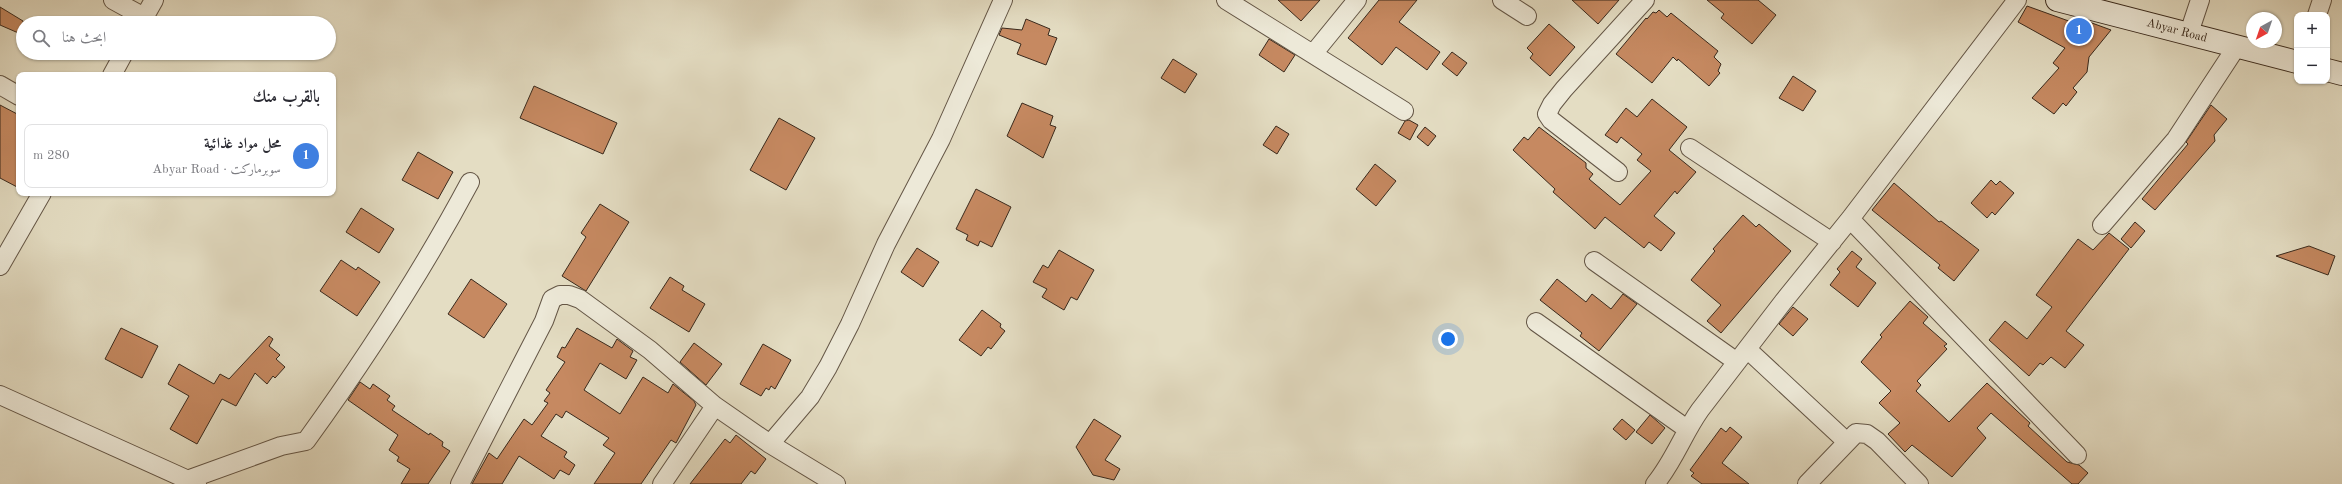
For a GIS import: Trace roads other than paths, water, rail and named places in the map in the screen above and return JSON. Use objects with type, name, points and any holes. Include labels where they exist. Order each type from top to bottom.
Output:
[{"type":"main road","name":"Abyar Road","points":[[2057,0],[2098,4],[2189,33],[2294,61]]},
{"type":"main road","points":[[2330,71],[2342,74]]},
{"type":"street","points":[[113,0],[136,16]]},
{"type":"street","points":[[144,16],[154,0]]},
{"type":"street","points":[[770,444],[810,397],[831,361],[886,244],[941,139],[1002,0]]},
{"type":"street","points":[[1226,0],[1404,111]]},
{"type":"street","points":[[1313,54],[1357,0]]},
{"type":"street","points":[[1502,0],[1527,16]]},
{"type":"street","points":[[1618,172],[1551,120],[1547,114],[1552,104],[1564,89],[1645,0]]},
{"type":"street","points":[[1655,484],[1669,467],[1687,429],[1783,302],[1850,219],[2017,0]]},
{"type":"street","points":[[2189,33],[2200,0]]},
{"type":"street","points":[[2318,12],[2322,0]]},
{"type":"street","points":[[2102,225],[2176,139],[2237,46]]},
{"type":"street","points":[[114,72],[120,60]]},
{"type":"street","points":[[0,85],[16,94]]},
{"type":"street","points":[[1690,148],[1832,242]]},
{"type":"street","points":[[0,395],[75,430],[194,482],[281,446],[306,441],[404,296],[443,233],[470,182]]},
{"type":"street","points":[[0,266],[40,196]]},
{"type":"street","points":[[1850,219],[2077,455]]},
{"type":"street","points":[[1594,261],[1742,356],[1847,442]]},
{"type":"street","points":[[460,484],[544,321],[552,299],[560,295],[569,295],[588,304],[650,350],[716,406],[770,444],[836,484]]},
{"type":"street","points":[[1536,322],[1687,429]]},
{"type":"street","points":[[662,484],[716,406]]},
{"type":"street","points":[[1807,484],[1856,433],[1867,434],[1877,441],[1919,484]]},
{"type":"place","name":"محل مواد غذائية","points":[[2079,31]]}]
